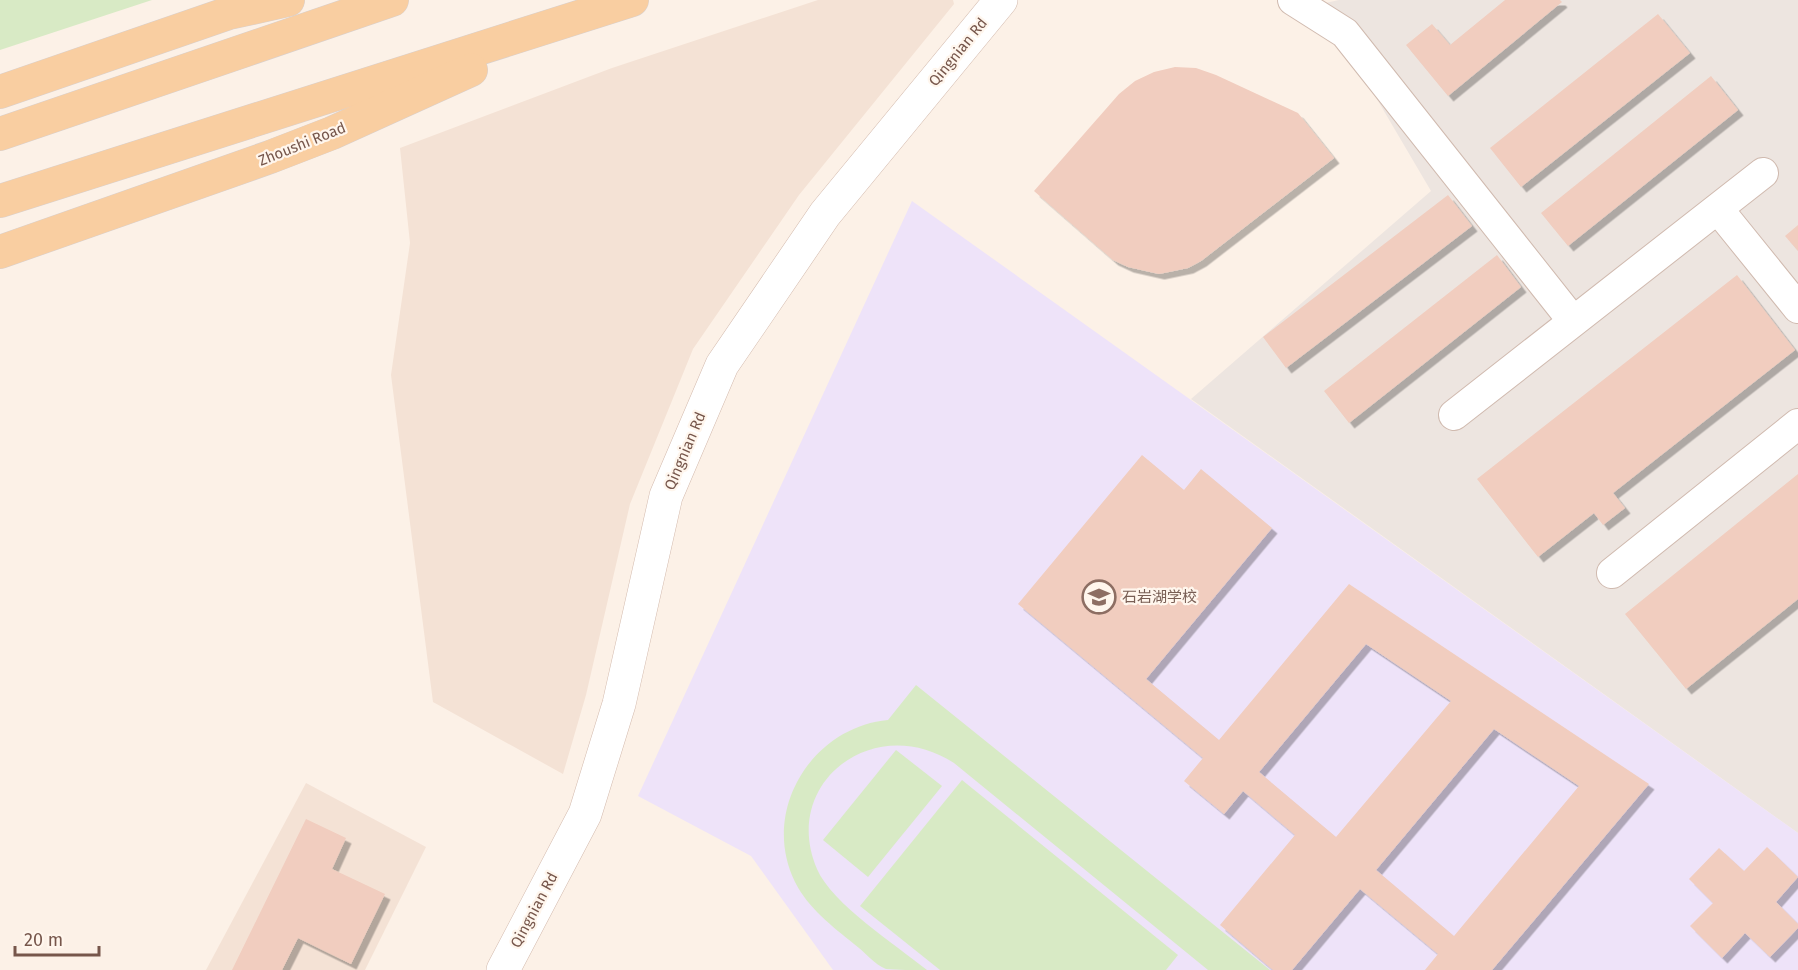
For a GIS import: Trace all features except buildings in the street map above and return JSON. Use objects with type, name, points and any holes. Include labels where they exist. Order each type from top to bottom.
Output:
[{"type":"main road","points":[[0,92],[229,13],[288,0]]},
{"type":"main road","points":[[0,134],[392,0]]},
{"type":"main road","name":"Zhoushi Road","points":[[0,201],[632,0]]},
{"type":"main road","name":"Zhoushi Road","points":[[0,252],[332,133],[594,12]]},
{"type":"street","name":"Qingnian Rd","points":[[503,970],[585,814],[619,704],[666,496],[722,365],[825,214],[1001,0]]},
{"type":"street","points":[[1293,0],[1345,33],[1573,321]]},
{"type":"street","points":[[1454,415],[1763,173]]},
{"type":"street","points":[[1718,208],[1798,308]]},
{"type":"street","points":[[1612,573],[1798,424]]},
{"type":"shaded area","points":[[818,0],[953,0],[954,4],[799,195],[693,349],[630,504],[586,695],[563,774],[433,702],[391,375],[410,243],[400,148],[612,68]]},
{"type":"shaded area","points":[[1339,0],[1798,0],[1798,833],[1191,399],[1431,191],[1321,4]]},
{"type":"shaded area","name":"石岩湖学校","points":[[912,201],[1798,833],[1798,970],[833,970],[751,856],[638,796]]},
{"type":"shaded area","points":[[306,783],[426,847],[365,970],[206,970]]},
{"type":"green space","points":[[0,0],[152,0],[0,50]]},
{"type":"green space","points":[[916,685],[1270,970],[1208,970],[954,763],[924,749],[894,746],[866,751],[842,764],[823,784],[812,809],[809,838],[817,869],[836,896],[850,910],[927,970],[886,969],[874,961],[821,916],[800,891],[786,855],[784,828],[789,801],[800,777],[816,756],[836,738],[861,726],[888,720]]},
{"type":"green space","points":[[896,750],[942,786],[868,877],[823,840]]},
{"type":"green space","points":[[962,780],[1178,955],[1166,970],[940,970],[860,906]]},
{"type":"place","name":"石岩湖学校","points":[[1099,597]]}]
